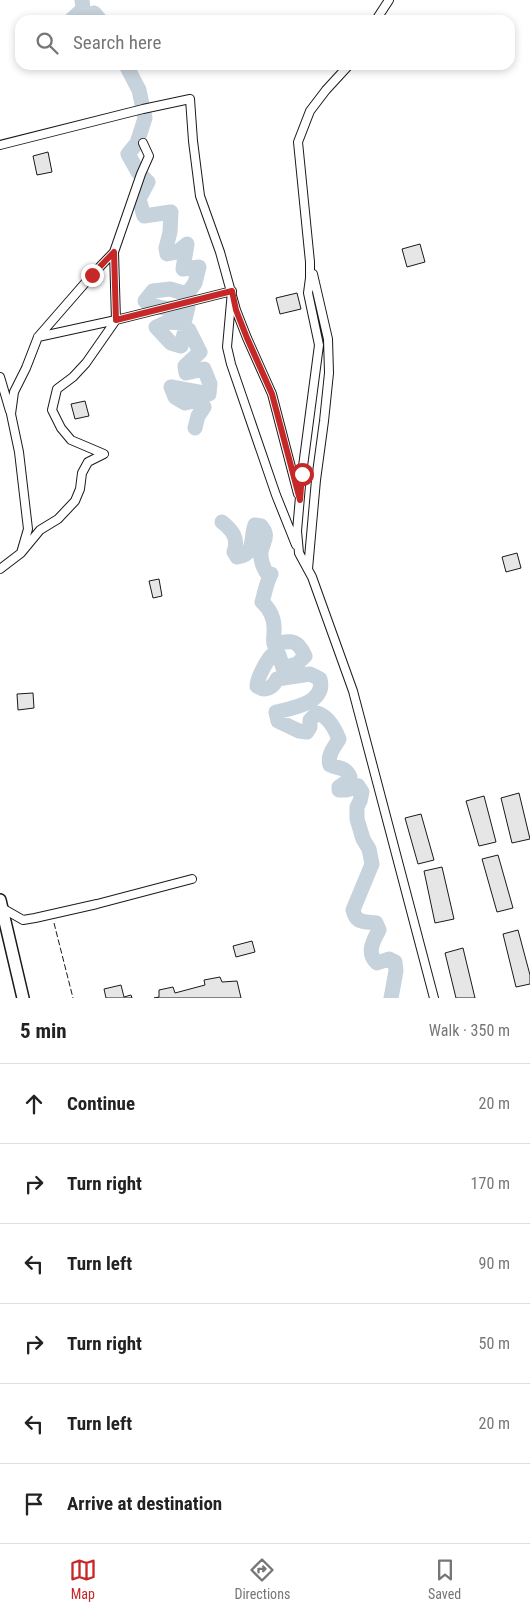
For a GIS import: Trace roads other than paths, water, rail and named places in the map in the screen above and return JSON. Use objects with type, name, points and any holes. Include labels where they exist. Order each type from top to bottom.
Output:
[{"type":"main road","points":[[1,904],[23,998]]},
{"type":"street","points":[[379,15],[389,0]]},
{"type":"street","points":[[299,553],[297,531],[302,474],[319,345],[308,293],[310,262],[298,142],[310,111],[344,70]]},
{"type":"street","points":[[0,145],[190,99],[200,196],[232,291],[236,310],[272,394],[300,500]]},
{"type":"street","points":[[0,569],[21,552],[40,530],[58,519],[75,501],[80,489],[82,473],[88,462],[104,454],[71,440],[61,428],[52,410],[57,389],[73,377],[86,363],[116,320],[114,252],[149,156],[143,143]]},
{"type":"street","points":[[11,414],[14,392],[38,337],[114,252]]},
{"type":"street","points":[[308,569],[316,480],[329,373],[328,340],[310,262]]},
{"type":"street","points":[[38,337],[232,291]]},
{"type":"street","points":[[232,291],[227,347],[231,364],[276,495],[299,553],[312,577],[353,691],[434,998]]},
{"type":"street","points":[[0,377],[11,414],[19,452],[28,529],[21,552]]},
{"type":"street","points":[[1,904],[23,920],[97,904],[192,879]]},
{"type":"waterway","points":[[76,15],[83,9],[82,0]]},
{"type":"waterway","points":[[93,15],[94,13],[96,15]]},
{"type":"waterway","points":[[129,70],[139,90],[145,118],[137,143],[128,154],[138,172],[148,182],[139,199],[144,216],[171,212],[170,232],[166,248],[167,254],[177,252],[187,244],[183,269],[199,267],[195,283],[187,294],[170,289],[153,291],[145,301],[160,307],[188,307],[184,323],[167,322],[156,327],[171,343],[181,346],[184,334],[189,330],[200,352],[185,366],[186,373],[204,369],[210,384],[209,394],[171,387],[175,397],[185,403],[198,400],[204,407],[198,416],[195,428]]},
{"type":"waterway","points":[[222,522],[234,535],[236,543],[234,552],[237,557],[243,556],[250,549],[255,525],[261,526],[264,530],[265,539],[261,560],[266,572],[271,574],[262,602],[268,608],[273,619],[274,644],[293,642],[299,646],[305,656],[297,664],[283,668],[279,655],[272,655],[263,669],[257,686],[266,689],[271,687],[277,679],[310,674],[320,679],[321,687],[318,694],[307,703],[276,712],[278,721],[299,731],[307,732],[310,727],[310,720],[317,713],[325,717],[339,739],[330,755],[330,765],[344,769],[350,777],[339,787],[339,790],[347,790],[358,786],[362,792],[357,807],[357,819],[363,839],[369,849],[372,864],[353,910],[358,920],[376,923],[379,930],[371,951],[377,963],[389,959],[395,962],[396,971],[391,998]]}]
